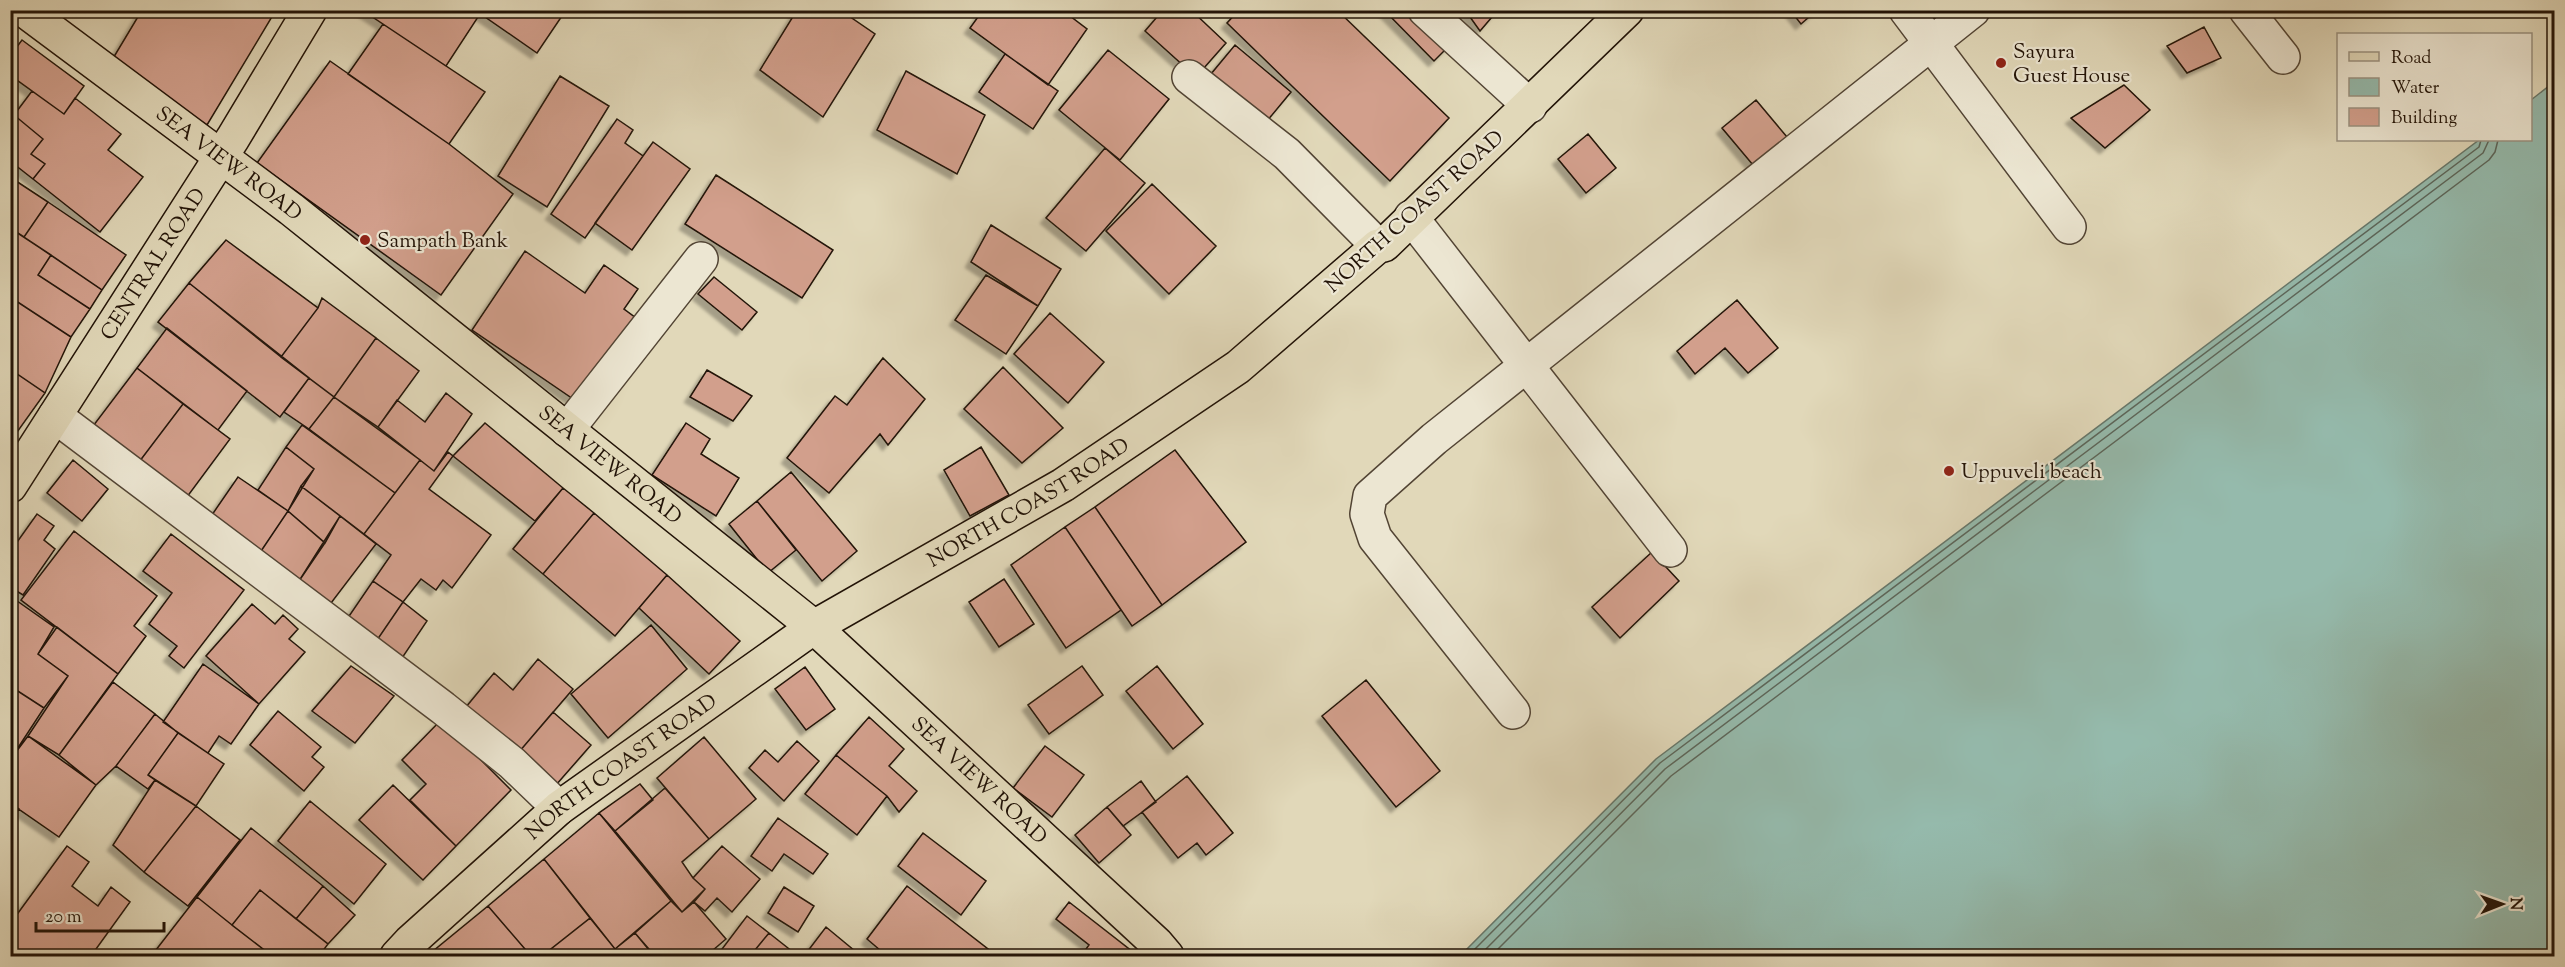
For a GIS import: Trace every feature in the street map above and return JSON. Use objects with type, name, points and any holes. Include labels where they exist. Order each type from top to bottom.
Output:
[{"type":"main road","name":"SEA VIEW ROAD","points":[[24,10],[373,274],[814,627],[1156,943],[1167,957]]},
{"type":"main road","name":"CENTRAL ROAD","points":[[10,486],[221,157],[310,10]]},
{"type":"main road","name":"NORTH COAST ROAD","points":[[397,957],[410,942],[559,808],[814,627],[1063,485],[1238,367],[1378,246],[1384,245],[1628,10]]},
{"type":"street","points":[[1425,10],[1530,106]]},
{"type":"street","points":[[1906,10],[2069,227]]},
{"type":"street","points":[[1513,712],[1376,538],[1367,514],[1370,496],[1434,439],[1525,364],[1973,10]]},
{"type":"street","points":[[2246,10],[2283,57]]},
{"type":"street","points":[[1189,76],[1287,154],[1378,246]]},
{"type":"street","points":[[1411,217],[1670,550]]},
{"type":"street","points":[[567,430],[701,260]]},
{"type":"street","points":[[55,416],[443,708],[512,764],[559,808]]},
{"type":"water","points":[[2554,82],[2554,956],[1460,956],[1656,759],[2478,141],[2532,141],[2532,99]]},
{"type":"building","points":[[142,10],[276,10],[207,125],[109,65]]},
{"type":"building","points":[[362,10],[475,10],[480,14],[446,66]]},
{"type":"building","points":[[475,10],[566,10],[537,53]]},
{"type":"building","points":[[797,10],[840,10],[875,34],[823,117],[760,70]]},
{"type":"building","points":[[983,10],[1062,10],[1087,29],[1048,85],[970,28]]},
{"type":"building","points":[[1163,10],[1191,10],[1226,43],[1196,77],[1145,31]]},
{"type":"building","points":[[1239,10],[1311,10],[1318,17],[1324,10],[1337,10],[1449,118],[1390,181],[1227,23]]},
{"type":"building","points":[[1384,10],[1449,10],[1465,30],[1434,61]]},
{"type":"building","points":[[1465,10],[1498,10],[1480,31]]},
{"type":"building","points":[[1790,10],[1817,10],[1801,24]]},
{"type":"building","points":[[383,24],[485,92],[449,144],[348,74]]},
{"type":"building","points":[[2204,27],[2221,58],[2187,73],[2167,46]]},
{"type":"building","points":[[22,40],[84,86],[64,114],[10,75],[10,56]]},
{"type":"building","points":[[1235,45],[1291,92],[1262,127],[1206,80]]},
{"type":"building","points":[[1108,50],[1169,99],[1120,160],[1059,110]]},
{"type":"building","points":[[1005,54],[1058,91],[1033,129],[979,92]]},
{"type":"building","points":[[330,61],[449,144],[513,194],[441,295],[257,163]]},
{"type":"building","points":[[906,71],[985,115],[957,174],[877,130]]},
{"type":"building","points":[[560,76],[609,106],[547,207],[498,176]]},
{"type":"building","points":[[2124,85],[2150,110],[2105,148],[2071,118]]},
{"type":"building","points":[[32,91],[64,114],[75,98],[121,134],[108,150],[143,177],[100,232],[33,179],[45,164],[31,154],[43,139],[14,115]]},
{"type":"building","points":[[1756,100],[1787,137],[1753,165],[1722,128]]},
{"type":"building","points":[[14,115],[43,139],[31,154],[45,164],[33,179],[10,161],[10,119]]},
{"type":"building","points":[[617,119],[633,130],[625,143],[643,156],[585,238],[551,214]]},
{"type":"building","points":[[1588,134],[1616,168],[1586,193],[1558,159]]},
{"type":"building","points":[[653,142],[690,169],[632,250],[595,223]]},
{"type":"building","points":[[1105,148],[1145,183],[1086,251],[1046,218]]},
{"type":"building","points":[[716,175],[833,250],[802,298],[685,224]]},
{"type":"building","points":[[13,179],[48,202],[24,237],[10,228]]},
{"type":"building","points":[[1152,184],[1216,246],[1169,294],[1106,231]]},
{"type":"building","points":[[48,202],[126,255],[102,290],[24,237]]},
{"type":"building","points":[[991,225],[1061,269],[1038,306],[971,262]]},
{"type":"building","points":[[10,228],[51,255],[38,275],[90,309],[71,337],[10,297]]},
{"type":"building","points":[[226,240],[318,308],[281,357],[189,283]]},
{"type":"building","points":[[525,251],[585,293],[604,265],[638,289],[624,309],[636,318],[579,403],[472,330]]},
{"type":"building","points":[[51,255],[102,290],[90,309],[38,275]]},
{"type":"building","points":[[986,275],[1038,306],[1006,354],[955,320]]},
{"type":"building","points":[[714,277],[757,312],[742,330],[698,294]]},
{"type":"building","points":[[189,283],[309,378],[280,417],[158,322]]},
{"type":"building","points":[[10,297],[71,337],[45,393],[10,369]]},
{"type":"building","points":[[322,298],[376,338],[334,397],[281,357],[318,308]]},
{"type":"building","points":[[1737,300],[1778,348],[1748,373],[1725,348],[1695,374],[1677,351]]},
{"type":"building","points":[[1050,313],[1104,362],[1068,403],[1014,354]]},
{"type":"building","points":[[167,328],[247,391],[218,430],[137,368]]},
{"type":"building","points":[[376,338],[419,371],[378,427],[334,397]]},
{"type":"building","points":[[883,358],[925,399],[888,445],[880,434],[829,493],[787,458],[835,396],[847,405]]},
{"type":"building","points":[[1003,367],[1063,428],[1022,463],[964,409]]},
{"type":"building","points":[[137,368],[183,404],[136,466],[90,430]]},
{"type":"building","points":[[10,369],[45,393],[10,442]]},
{"type":"building","points":[[707,370],[752,396],[733,421],[690,397]]},
{"type":"building","points":[[309,378],[334,397],[309,429],[284,412]]},
{"type":"building","points":[[446,393],[472,414],[434,471],[378,427],[397,400],[425,422]]},
{"type":"building","points":[[334,397],[420,460],[395,493],[309,429]]},
{"type":"building","points":[[183,404],[230,439],[184,501],[136,466]]},
{"type":"building","points":[[485,423],[563,488],[535,521],[453,456]]},
{"type":"building","points":[[686,423],[710,439],[701,454],[739,478],[716,516],[652,475]]},
{"type":"building","points":[[302,425],[395,493],[364,534],[301,486],[314,469],[286,447]]},
{"type":"building","points":[[286,447],[314,469],[288,511],[258,490]]},
{"type":"building","points":[[981,447],[1009,495],[970,516],[944,470]]},
{"type":"building","points":[[1175,450],[1246,542],[1162,605],[1095,507]]},
{"type":"building","points":[[448,452],[453,456],[429,489],[491,535],[452,588],[443,580],[436,590],[421,579],[403,602],[373,581],[391,555],[364,534],[420,460],[434,471]]},
{"type":"building","points":[[73,460],[108,489],[82,521],[47,493]]},
{"type":"building","points":[[791,472],[857,551],[822,581],[757,501]]},
{"type":"building","points":[[238,477],[288,511],[255,560],[205,525]]},
{"type":"building","points":[[301,486],[340,516],[325,543],[288,511]]},
{"type":"building","points":[[563,488],[594,513],[543,574],[513,549]]},
{"type":"building","points":[[757,501],[796,550],[768,573],[729,524]]},
{"type":"building","points":[[1095,507],[1162,605],[1132,626],[1065,527]]},
{"type":"building","points":[[288,511],[325,543],[297,584],[255,560]]},
{"type":"building","points":[[594,513],[667,575],[615,636],[543,574]]},
{"type":"building","points":[[37,514],[54,526],[44,540],[55,549],[23,595],[10,587],[10,552]]},
{"type":"building","points":[[340,516],[376,544],[328,607],[297,584]]},
{"type":"building","points":[[1065,527],[1121,610],[1066,648],[1011,565]]},
{"type":"building","points":[[74,531],[157,596],[134,626],[146,636],[118,674],[21,600]]},
{"type":"building","points":[[171,534],[244,590],[184,668],[169,656],[177,646],[149,624],[172,593],[143,571]]},
{"type":"building","points":[[1652,552],[1679,581],[1620,638],[1592,607]]},
{"type":"building","points":[[667,575],[740,641],[709,674],[639,608]]},
{"type":"building","points":[[1004,579],[1034,624],[999,647],[969,602]]},
{"type":"building","points":[[373,581],[403,602],[375,643],[345,622]]},
{"type":"building","points":[[10,596],[54,627],[38,654],[68,676],[44,708],[10,686]]},
{"type":"building","points":[[403,602],[427,621],[400,661],[375,643]]},
{"type":"building","points":[[252,604],[275,624],[283,615],[298,629],[289,639],[305,652],[259,704],[206,656]]},
{"type":"building","points":[[651,625],[687,669],[608,738],[571,694]]},
{"type":"building","points":[[57,627],[118,674],[59,755],[28,736],[68,676],[38,654]]},
{"type":"building","points":[[538,659],[573,689],[519,752],[466,707],[494,673],[513,690]]},
{"type":"building","points":[[203,664],[259,704],[231,744],[219,736],[208,753],[163,722]]},
{"type":"building","points":[[351,666],[394,696],[355,743],[312,711]]},
{"type":"building","points":[[1082,666],[1103,695],[1049,734],[1028,705]]},
{"type":"building","points":[[1157,666],[1203,724],[1173,749],[1126,691]]},
{"type":"building","points":[[805,667],[835,709],[806,730],[775,689]]},
{"type":"building","points":[[1366,680],[1440,771],[1396,807],[1322,716]]},
{"type":"building","points":[[113,682],[155,714],[116,766],[96,785],[59,755]]},
{"type":"building","points":[[10,686],[44,708],[10,760]]},
{"type":"building","points":[[278,711],[321,747],[312,757],[324,767],[304,791],[250,745]]},
{"type":"building","points":[[553,712],[591,745],[556,785],[519,752]]},
{"type":"building","points":[[155,714],[178,733],[148,775],[155,780],[148,789],[116,766]]},
{"type":"building","points":[[869,717],[904,749],[889,766],[917,791],[899,812],[887,796],[836,755]]},
{"type":"building","points":[[441,720],[511,790],[456,846],[410,800],[426,784],[402,760]]},
{"type":"building","points":[[178,733],[224,764],[196,806],[148,775]]},
{"type":"building","points":[[28,736],[96,785],[59,837],[10,803],[10,760]]},
{"type":"building","points":[[704,737],[756,799],[709,839],[657,778]]},
{"type":"building","points":[[797,741],[819,761],[784,801],[749,768],[765,750],[778,762]]},
{"type":"building","points":[[1045,746],[1084,775],[1052,817],[1013,788]]},
{"type":"building","points":[[836,755],[887,796],[857,835],[805,794]]},
{"type":"building","points":[[1187,776],[1233,833],[1206,855],[1197,843],[1178,858],[1142,812]]},
{"type":"building","points":[[155,780],[196,806],[144,872],[113,845]]},
{"type":"building","points":[[1141,781],[1156,802],[1123,826],[1107,807]]},
{"type":"building","points":[[640,784],[653,800],[615,831],[599,813]]},
{"type":"building","points":[[393,785],[456,846],[423,880],[359,820]]},
{"type":"building","points":[[665,788],[709,839],[682,862],[693,878],[705,889],[682,912],[615,831]]},
{"type":"building","points":[[310,801],[386,864],[354,904],[278,841]]},
{"type":"building","points":[[10,803],[19,809],[10,822]]},
{"type":"building","points":[[196,806],[240,840],[188,906],[144,872]]},
{"type":"building","points":[[1107,807],[1131,835],[1099,863],[1075,835]]},
{"type":"building","points":[[599,813],[671,901],[615,949],[544,859]]},
{"type":"building","points":[[778,818],[828,854],[813,874],[784,854],[772,871],[751,856]]},
{"type":"building","points":[[251,828],[323,886],[296,919],[260,890],[232,925],[197,897]]},
{"type":"building","points":[[923,833],[986,881],[961,915],[898,866]]},
{"type":"building","points":[[67,846],[89,862],[72,886],[98,906],[111,887],[130,902],[91,956],[20,956],[22,953],[10,945],[10,924]]},
{"type":"building","points":[[722,846],[760,879],[732,912],[717,898],[705,911],[694,902],[705,889],[693,878]]},
{"type":"building","points":[[544,859],[590,918],[542,956],[531,956],[488,906]]},
{"type":"building","points":[[323,886],[355,915],[328,944],[296,919]]},
{"type":"building","points":[[907,886],[988,949],[983,956],[887,956],[867,939]]},
{"type":"building","points":[[784,887],[814,906],[798,932],[768,913]]},
{"type":"building","points":[[260,890],[328,944],[319,956],[272,956],[232,925]]},
{"type":"building","points":[[197,897],[232,925],[272,956],[152,955]]},
{"type":"building","points":[[671,901],[682,912],[694,902],[726,939],[706,956],[655,956],[635,933]]},
{"type":"building","points":[[1069,902],[1133,952],[1130,956],[1081,956],[1089,945],[1056,919]]},
{"type":"building","points":[[488,906],[531,956],[427,956]]},
{"type":"building","points":[[747,916],[769,933],[750,956],[723,956],[719,953]]},
{"type":"building","points":[[590,918],[615,949],[635,933],[654,956],[542,956]]},
{"type":"building","points":[[826,927],[861,956],[804,956]]},
{"type":"building","points":[[769,933],[798,956],[750,956]]},
{"type":"place","name":"Sayura Guest House","points":[[2001,63]]},
{"type":"place","name":"Sampath Bank","points":[[365,240]]},
{"type":"place","name":"Uppuveli beach","points":[[1949,471]]}]
